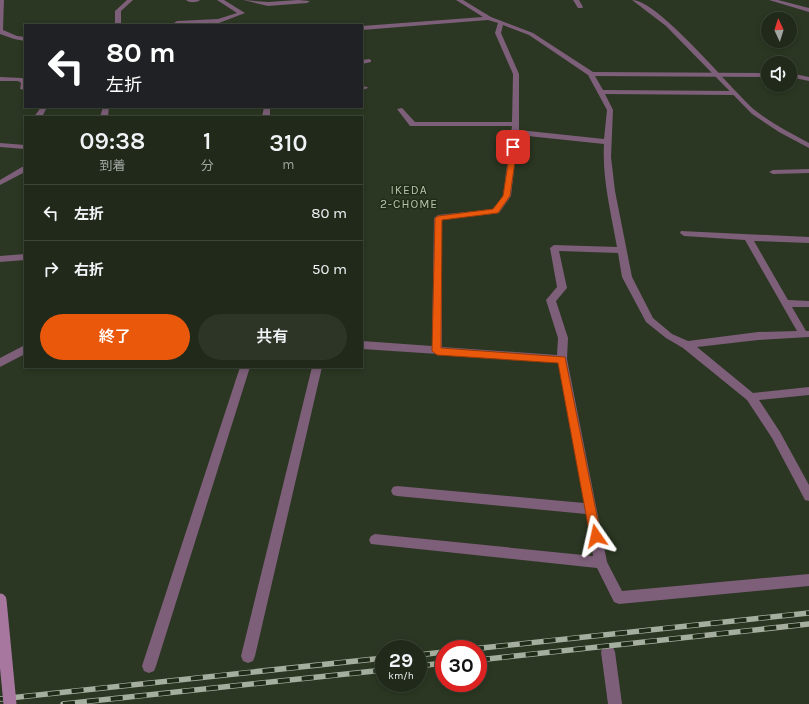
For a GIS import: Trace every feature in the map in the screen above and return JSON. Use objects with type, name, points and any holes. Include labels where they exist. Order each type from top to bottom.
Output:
[{"type":"main road","points":[[0,600],[10,704]]},
{"type":"street","points":[[1,0],[0,32],[16,38],[24,38]]},
{"type":"street","points":[[118,24],[118,11],[130,0]]},
{"type":"street","points":[[189,0],[197,0]]},
{"type":"street","points":[[177,23],[219,21],[242,13],[220,0]]},
{"type":"street","points":[[246,0],[268,4],[307,1],[306,0]]},
{"type":"street","points":[[459,0],[489,18],[531,34],[591,74],[610,110],[607,157],[611,191],[627,277],[649,320],[669,336],[687,345],[751,397],[776,435],[809,496]]},
{"type":"street","points":[[576,0],[580,7]]},
{"type":"street","points":[[636,0],[665,21],[756,114],[809,146]]},
{"type":"street","points":[[772,0],[809,10]]},
{"type":"street","points":[[363,28],[489,18]]},
{"type":"street","points":[[437,351],[438,218],[496,211],[506,196],[516,128],[516,74],[498,33],[502,23]]},
{"type":"street","points":[[591,74],[761,75]]},
{"type":"street","points":[[797,76],[809,79]]},
{"type":"street","points":[[0,79],[20,78],[24,83]]},
{"type":"street","points":[[601,92],[734,93]]},
{"type":"street","points":[[400,109],[413,124],[516,128],[608,142]]},
{"type":"street","points":[[0,145],[23,146]]},
{"type":"street","points":[[0,183],[24,170]]},
{"type":"street","points":[[773,172],[809,171]]},
{"type":"street","points":[[684,234],[809,240]]},
{"type":"street","points":[[748,238],[785,303],[806,334]]},
{"type":"street","points":[[623,250],[554,248],[562,288],[551,300],[563,338],[562,359],[601,563],[619,598],[809,580]]},
{"type":"street","points":[[0,259],[24,257]]},
{"type":"street","points":[[785,303],[809,304]]},
{"type":"street","points":[[687,345],[758,336],[806,334]]},
{"type":"street","points":[[363,345],[562,359]]},
{"type":"street","points":[[0,363],[24,350]]},
{"type":"street","points":[[149,666],[245,368]]},
{"type":"street","points":[[248,656],[317,368]]},
{"type":"street","points":[[751,397],[809,391]]},
{"type":"street","points":[[397,491],[590,509]]},
{"type":"street","points":[[375,540],[601,563]]},
{"type":"street","points":[[608,652],[615,704]]},
{"type":"railway","points":[[487,647],[809,613]]},
{"type":"railway","points":[[487,659],[809,624]]},
{"type":"railway","points":[[427,654],[435,653]]},
{"type":"railway","points":[[0,699],[375,659]]},
{"type":"railway","points":[[427,665],[435,664]]},
{"type":"railway","points":[[63,704],[375,671]]},
{"type":"district","name":"IKEDA 2-CHOME","points":[[409,197]]},
{"type":"route","points":[[513,147],[506,196],[496,211],[438,218],[437,351],[562,359],[596,536]]}]
